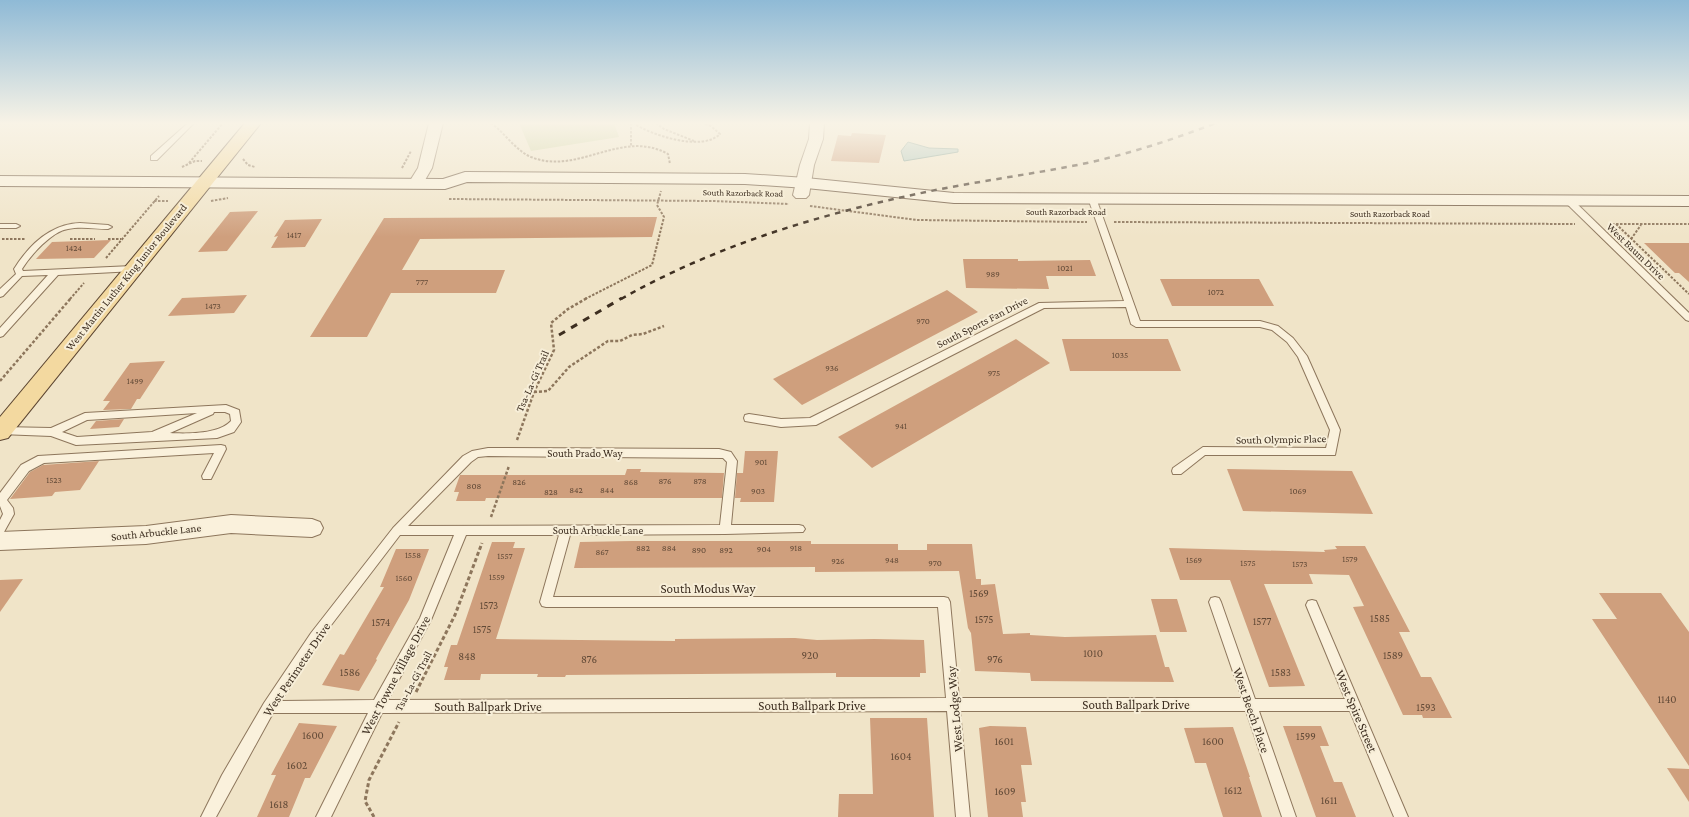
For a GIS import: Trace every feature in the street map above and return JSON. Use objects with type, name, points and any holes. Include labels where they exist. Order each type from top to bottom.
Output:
[{"type":"main road","name":"West Martin Luther King Junior Boulevard","points":[[0,431],[221,161]]},
{"type":"main road","name":"South Razorback Road","points":[[0,181],[445,184],[458,190],[663,185],[748,192],[802,189],[936,210],[1094,205],[1568,200],[1689,201]]},
{"type":"main road","name":"South Razorback Road","points":[[1094,205],[1689,215]]},
{"type":"street","points":[[416,184],[425,168],[427,161]]},
{"type":"street","points":[[802,189],[810,161]]},
{"type":"street","name":"South Arbuckle Lane","points":[[0,541],[146,536],[231,524],[312,528]]},
{"type":"lane","name":"West Baum Drive","points":[[1568,200],[1689,318]]},
{"type":"lane","points":[[1094,205],[1129,304]]},
{"type":"lane","points":[[0,226],[16,226]]},
{"type":"lane","points":[[20,274],[18,269],[20,265],[59,228],[68,226],[108,227]]},
{"type":"lane","points":[[0,294],[20,274],[132,270]]},
{"type":"lane","points":[[0,334],[56,272]]},
{"type":"lane","name":"South Sports Fan Drive","points":[[749,418],[781,423],[812,422],[1042,305],[1129,304]]},
{"type":"lane","name":"South Olympic Place","points":[[1129,304],[1136,324],[1260,324],[1275,328],[1290,340],[1302,356],[1335,430],[1331,452],[1203,451],[1177,471]]},
{"type":"lane","points":[[0,431],[52,432],[76,441],[154,436],[179,438],[217,434],[230,429],[236,422],[235,412],[226,408],[215,410],[86,417],[52,432]]},
{"type":"lane","points":[[154,436],[215,410]]},
{"type":"lane","points":[[0,529],[9,517],[8,508],[2,500],[25,468],[42,460],[221,449],[207,476]]},
{"type":"lane","name":"South Prado Way","points":[[398,531],[467,459],[476,454],[488,452],[719,453],[727,455],[732,461],[725,530]]},
{"type":"lane","name":"South Arbuckle Lane","points":[[398,531],[798,529]]},
{"type":"lane","name":"West Towne Village Drive","points":[[323,817],[378,706],[425,620],[462,530]]},
{"type":"lane","name":"South Modus Way","points":[[566,530],[546,602],[944,602]]},
{"type":"lane","name":"West Perimeter Drive","points":[[208,817],[227,780],[269,707],[315,637],[398,531]]},
{"type":"lane","name":"West Lodge Way","points":[[944,602],[963,817]]},
{"type":"lane","name":"West Beech Place","points":[[1215,602],[1289,817]]},
{"type":"lane","name":"West Spire Street","points":[[1312,605],[1401,817]]},
{"type":"lane","name":"South Ballpark Drive","points":[[269,707],[1354,705]]},
{"type":"path","name":"Tsa-La-Gi Trail","points":[[374,817],[365,801],[369,780],[439,649],[455,615],[487,530],[534,392],[554,350],[556,343],[550,329],[551,323],[569,310],[652,265],[664,218],[657,205],[670,161]]},
{"type":"path","points":[[212,201],[222,200]]},
{"type":"path","points":[[0,381],[154,201],[168,201]]},
{"type":"path","points":[[1616,224],[1689,294]]},
{"type":"path","points":[[1631,239],[1641,224]]},
{"type":"path","points":[[534,392],[548,391],[568,366],[608,341],[620,341],[632,335],[648,332],[664,326]]},
{"type":"building","points":[[834,161],[879,161],[879,163]]},
{"type":"building","points":[[258,211],[227,251],[198,252],[230,212]]},
{"type":"building","points":[[657,217],[652,237],[420,239],[402,270],[505,270],[496,293],[391,293],[367,337],[310,337],[384,218]]},
{"type":"building","points":[[322,219],[305,247],[271,248],[278,236],[274,237],[285,220]]},
{"type":"building","points":[[111,240],[94,258],[36,259],[52,242]]},
{"type":"building","points":[[1644,243],[1689,243],[1689,282],[1679,273],[1675,273]]},
{"type":"building","points":[[963,259],[1018,259],[1018,261],[1090,260],[1096,276],[1046,276],[1049,289],[966,288]]},
{"type":"building","points":[[1160,279],[1259,279],[1274,306],[1172,306]]},
{"type":"building","points":[[947,290],[978,312],[802,405],[773,379]]},
{"type":"building","points":[[247,295],[234,313],[168,316],[182,298]]},
{"type":"building","points":[[1016,339],[1050,363],[872,468],[838,437]]},
{"type":"building","points":[[1062,339],[1168,339],[1181,371],[1070,371]]},
{"type":"building","points":[[165,361],[140,399],[137,399],[131,409],[103,410],[110,401],[103,401],[130,363]]},
{"type":"building","points":[[124,419],[119,427],[90,429],[96,421]]},
{"type":"building","points":[[745,451],[778,451],[774,502],[740,502],[741,498],[735,498],[737,473],[743,473]]},
{"type":"building","points":[[99,461],[80,490],[55,492],[52,496],[10,499],[30,472],[43,465]]},
{"type":"building","points":[[627,469],[641,469],[640,472],[724,473],[722,498],[486,498],[485,501],[456,501],[459,492],[454,492],[460,475],[625,475]]},
{"type":"building","points":[[1227,469],[1352,471],[1373,514],[1243,511]]},
{"type":"building","points":[[811,541],[811,544],[898,544],[898,550],[927,550],[927,544],[972,544],[976,579],[981,579],[981,585],[995,584],[1003,634],[1030,633],[1030,635],[1065,637],[1156,635],[1165,667],[1169,667],[1174,682],[1031,681],[1030,673],[975,671],[971,633],[968,628],[959,571],[815,572],[815,567],[574,568],[580,542]]},
{"type":"building","points":[[492,542],[515,542],[513,548],[525,548],[496,639],[675,641],[675,639],[795,638],[817,640],[924,640],[926,673],[920,673],[920,677],[836,677],[836,673],[566,675],[565,677],[537,677],[538,674],[481,674],[480,680],[444,680],[448,667],[444,667],[451,645],[457,645]]},
{"type":"building","points":[[1335,546],[1365,546],[1410,632],[1399,632],[1421,677],[1431,677],[1452,718],[1423,718],[1422,715],[1403,715],[1353,607],[1364,606],[1349,575],[1309,574],[1313,584],[1264,584],[1305,686],[1269,687],[1230,580],[1180,580],[1169,548],[1325,552],[1324,550],[1337,549]]},
{"type":"building","points":[[396,549],[429,549],[409,600],[376,659],[377,660],[359,691],[322,685],[340,654],[344,655],[384,587],[380,587]]},
{"type":"building","points":[[23,579],[0,612],[0,580]]},
{"type":"building","points":[[1599,593],[1661,593],[1689,632],[1689,766],[1592,619],[1617,619]]},
{"type":"building","points":[[1151,599],[1177,599],[1187,632],[1160,632]]},
{"type":"building","points":[[870,718],[927,718],[934,817],[838,817],[839,794],[873,794]]},
{"type":"building","points":[[299,723],[337,726],[310,778],[305,778],[289,817],[257,817],[276,775],[271,775]]},
{"type":"building","points":[[990,726],[1026,727],[1032,765],[1021,765],[1026,802],[1021,802],[1023,817],[988,817],[979,728]]},
{"type":"building","points":[[1283,726],[1321,726],[1329,746],[1320,746],[1334,782],[1342,782],[1356,817],[1316,817]]},
{"type":"building","points":[[1233,727],[1262,817],[1223,817],[1206,763],[1195,763],[1184,728]]},
{"type":"building","points":[[1667,768],[1689,769],[1689,802]]},
{"type":"railway","points":[[621,299],[690,264],[726,249],[836,213],[956,186],[1095,161]]},
{"type":"railway","points":[[559,335],[622,298]]}]
